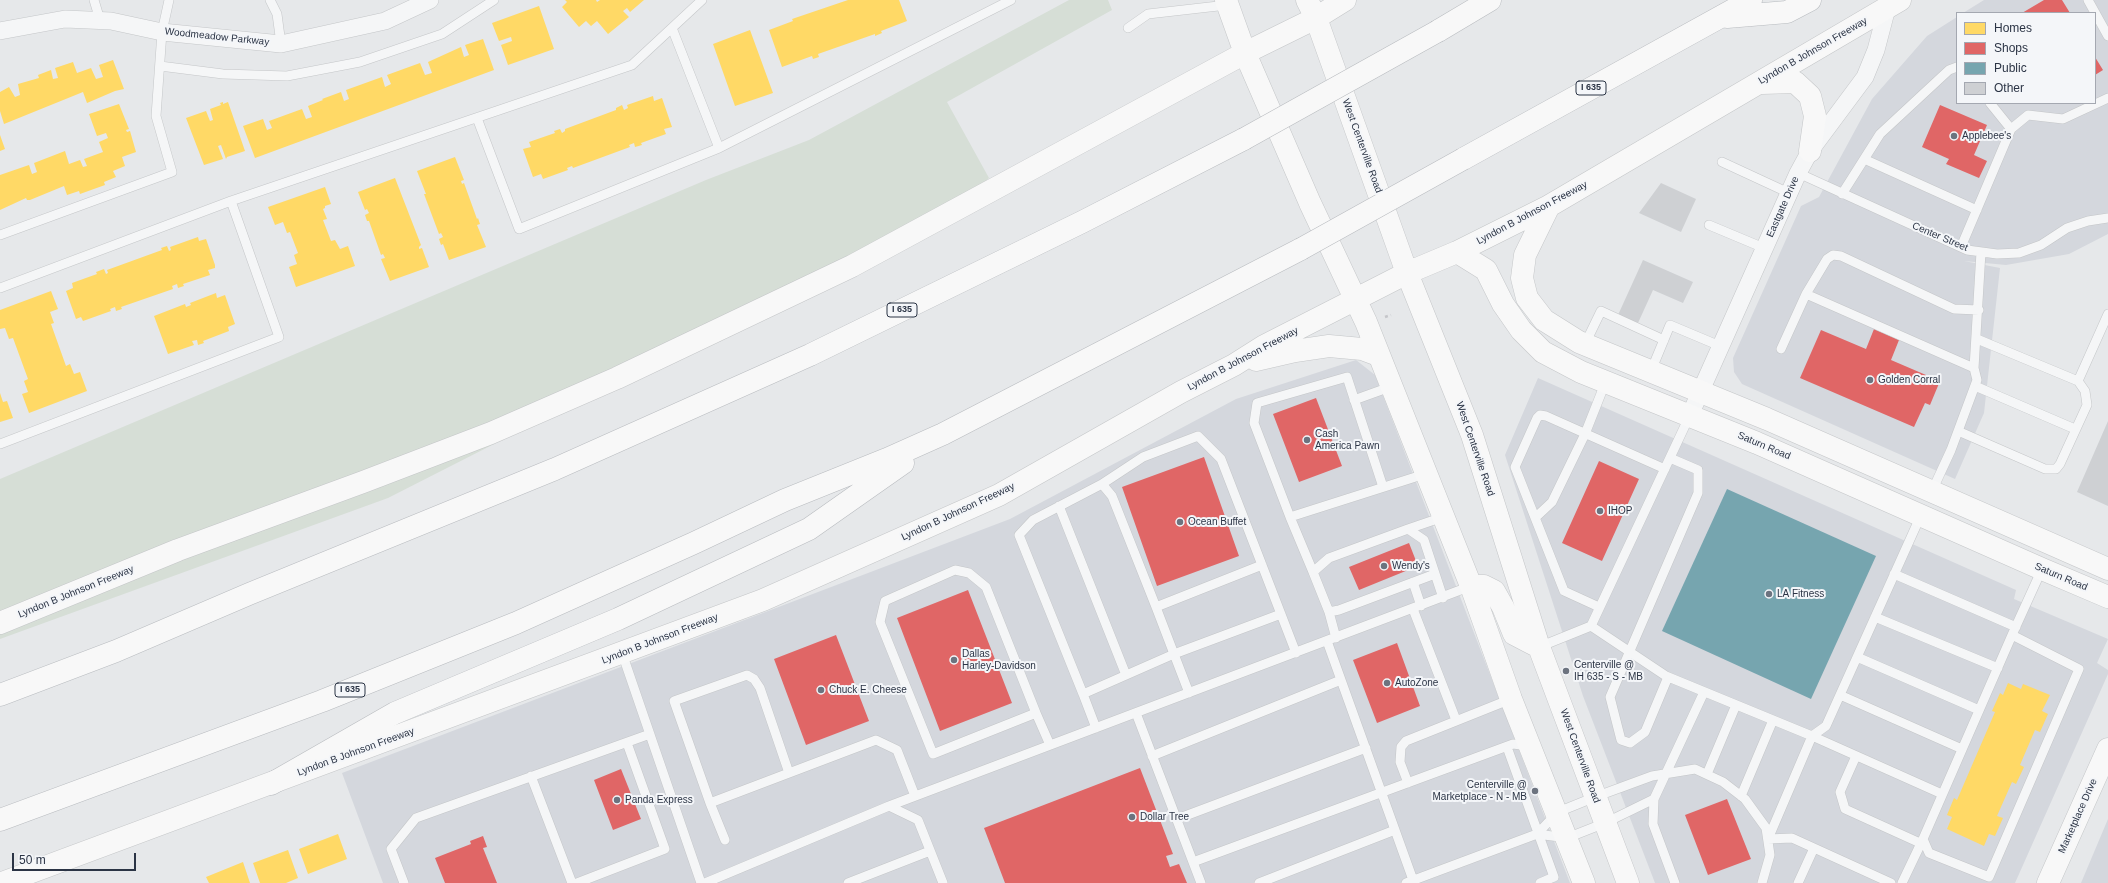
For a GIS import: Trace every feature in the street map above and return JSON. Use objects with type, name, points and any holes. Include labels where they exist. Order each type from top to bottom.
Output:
[{"type":"main road","name":"Lyndon B Johnson Freeway","points":[[0,623],[178,550],[364,482],[491,433],[617,378],[852,266],[1245,53],[1312,9],[1346,0]]},
{"type":"main road","name":"I 635","points":[[0,695],[116,651],[249,594],[555,469],[810,355],[1075,225],[1244,139],[1438,31],[1490,0]]},
{"type":"main road","name":"I 635","points":[[0,820],[322,701],[516,623],[694,544],[785,500],[887,460],[943,434],[1301,249],[1751,0]]},
{"type":"main road","points":[[1719,18],[1787,12],[1810,0]]},
{"type":"main road","points":[[1227,2],[1245,53],[1310,203],[1356,301],[1378,355],[1471,586],[1511,699],[1558,812],[1584,883]]},
{"type":"main road","name":"Lyndon B Johnson Freeway","points":[[2,883],[763,600],[999,495],[1181,392],[1234,366],[1264,346],[1356,301],[1407,273],[1457,252],[1549,206],[1893,4]]},
{"type":"main road","name":"West Centerville Road","points":[[1312,9],[1407,273],[1472,435],[1539,647],[1628,883]]},
{"type":"main road","points":[[1759,83],[1794,82],[1810,96],[1815,116],[1810,151]]},
{"type":"main road","points":[[1549,206],[1525,255],[1522,278],[1527,298],[1544,320],[1585,344],[1700,391],[2108,569]]},
{"type":"main road","name":"Saturn Road","points":[[1457,252],[1486,270],[1503,304],[1521,330],[1543,352],[1581,372],[1690,415],[1921,515],[2042,570],[2108,597]]},
{"type":"main road","points":[[1234,366],[1295,351],[1329,346],[1362,349],[1378,355]]},
{"type":"main road","points":[[270,784],[394,713],[618,619],[809,529],[943,434]]},
{"type":"main road","points":[[1921,515],[1932,491]]},
{"type":"main road","points":[[1471,586],[1484,586],[1494,591],[1503,607],[1514,634],[1539,647]]},
{"type":"main road","name":"Marketplace Drive","points":[[2048,883],[2106,757]]},
{"type":"street","name":"Woodmeadow Parkway","points":[[0,31],[6,28],[65,19],[100,20],[162,32],[281,44],[385,21],[430,0]]},
{"type":"street","name":"Eastgate Drive","points":[[1690,415],[1798,173],[1810,151],[1865,77],[1893,4]]},
{"type":"lane","points":[[94,0],[100,20]]},
{"type":"lane","points":[[0,235],[172,172],[156,116],[162,32],[169,0]]},
{"type":"lane","points":[[270,0],[277,14],[281,44]]},
{"type":"lane","points":[[160,66],[223,74],[287,76],[360,62],[442,34],[494,0]]},
{"type":"lane","points":[[0,288],[231,201],[632,65],[702,0]]},
{"type":"lane","points":[[477,118],[520,229],[719,148],[1011,0]]},
{"type":"lane","points":[[2088,0],[2095,12]]},
{"type":"lane","points":[[1128,28],[1148,14],[1227,2]]},
{"type":"lane","points":[[2096,14],[2108,36]]},
{"type":"lane","points":[[672,28],[719,148]]},
{"type":"lane","points":[[1842,194],[1880,134],[1949,70],[1956,67]]},
{"type":"lane","points":[[2096,104],[2108,98]]},
{"type":"lane","points":[[1991,104],[2011,129]]},
{"type":"lane","points":[[1961,248],[2011,129],[2028,115],[2063,120],[2096,104]]},
{"type":"lane","points":[[1864,159],[1977,210]]},
{"type":"lane","points":[[1722,162],[1789,193]]},
{"type":"lane","name":"Center Street","points":[[1798,173],[1961,248],[1981,252],[1997,254],[2019,253],[2042,245],[2067,228],[2088,221],[2108,218]]},
{"type":"lane","points":[[0,444],[279,337],[231,201]]},
{"type":"lane","points":[[1709,225],[1764,248]]},
{"type":"lane","points":[[1932,491],[1958,431],[1977,380],[1974,368],[1979,310],[1981,252]]},
{"type":"lane","points":[[1781,349],[1806,294],[1826,259],[1833,255],[1841,256],[1954,309],[1979,310]]},
{"type":"lane","points":[[1806,294],[1974,368]]},
{"type":"lane","points":[[1585,344],[1601,311],[1664,340]]},
{"type":"lane","points":[[2078,381],[2108,314]]},
{"type":"lane","points":[[1651,371],[1670,325],[1720,346]]},
{"type":"lane","points":[[1958,431],[2050,470],[2060,464],[2087,405],[2085,391],[2078,381],[1977,339]]},
{"type":"lane","points":[[1336,638],[1329,612],[1290,517],[1254,423],[1258,403],[1346,377],[1383,487]]},
{"type":"lane","points":[[1536,518],[1552,502],[1585,434],[1606,382]]},
{"type":"lane","points":[[1975,386],[2075,429]]},
{"type":"lane","points":[[1354,400],[1390,387]]},
{"type":"lane","points":[[1599,607],[1564,591],[1515,467],[1537,418],[1540,414],[1546,416],[1665,469]]},
{"type":"lane","points":[[1539,647],[1591,626],[1690,415]]},
{"type":"lane","points":[[1096,728],[1019,535],[1033,520],[1102,484],[1143,457],[1198,436],[1221,459],[1296,653]]},
{"type":"lane","points":[[1668,676],[1644,732],[1630,743],[1622,740],[1610,697],[1698,493],[1698,470],[1670,458]]},
{"type":"lane","points":[[1290,517],[1425,474]]},
{"type":"lane","points":[[1102,484],[1112,496],[1189,693]]},
{"type":"lane","points":[[1059,506],[1126,675]]},
{"type":"lane","points":[[1768,839],[1812,736],[1826,726],[1921,515]]},
{"type":"lane","points":[[1313,572],[1329,558],[1443,517]]},
{"type":"lane","points":[[1408,529],[1424,540],[1443,598]]},
{"type":"lane","points":[[1156,607],[1262,565]]},
{"type":"lane","points":[[1036,713],[933,754],[880,622],[885,601],[955,570],[969,573],[986,587],[1050,745]]},
{"type":"lane","points":[[1902,883],[2042,570]]},
{"type":"lane","points":[[1329,612],[1339,610],[1435,574]]},
{"type":"lane","points":[[1856,756],[1840,792],[1845,809],[1921,841],[1928,853],[1989,877],[2079,669],[2014,631],[1894,574]]},
{"type":"lane","points":[[1413,582],[1417,608],[1456,720]]},
{"type":"lane","points":[[705,883],[889,806],[1417,608],[1471,586]]},
{"type":"lane","points":[[1083,694],[1174,654],[1281,614]]},
{"type":"lane","points":[[1875,616],[1998,668]]},
{"type":"lane","points":[[1591,626],[1668,676],[1812,736],[1942,794]]},
{"type":"lane","points":[[1327,641],[1395,830],[1410,882],[1537,834],[1558,812],[1595,797],[1652,776],[1696,769],[1723,782],[1741,796],[1766,828],[1770,856],[1762,883]]},
{"type":"lane","points":[[622,653],[701,883]]},
{"type":"lane","points":[[1857,657],[1979,710]]},
{"type":"lane","points":[[725,840],[710,803],[674,701],[747,675],[754,679],[760,688],[789,773]]},
{"type":"lane","points":[[1152,756],[1341,680]]},
{"type":"lane","points":[[1674,883],[1653,824],[1654,799],[1704,692]]},
{"type":"lane","points":[[1840,695],[1962,749]]},
{"type":"lane","points":[[1408,783],[1400,762],[1401,747],[1406,741],[1511,699]]},
{"type":"lane","points":[[1706,774],[1736,705]]},
{"type":"lane","points":[[1136,713],[1201,883]]},
{"type":"lane","points":[[1741,796],[1773,720]]},
{"type":"lane","points":[[404,883],[391,849],[416,818],[650,734]]},
{"type":"lane","points":[[710,803],[876,740],[897,750],[915,796]]},
{"type":"lane","points":[[577,883],[665,849],[627,742]]},
{"type":"lane","points":[[1193,862],[1513,744],[1531,746]]},
{"type":"lane","points":[[1507,747],[1537,834],[1554,877],[1546,882]]},
{"type":"lane","points":[[1177,819],[1366,748]]},
{"type":"lane","points":[[531,776],[572,883]]},
{"type":"lane","points":[[1537,834],[1567,838],[1605,823],[1654,799]]},
{"type":"lane","points":[[889,806],[918,820],[943,883]]},
{"type":"lane","points":[[1259,883],[1395,830]]},
{"type":"lane","points":[[1768,839],[1792,838],[1891,883]]},
{"type":"lane","points":[[1798,883],[1814,848]]},
{"type":"lane","points":[[848,883],[930,851]]},
{"type":"path","points":[[1385,317],[1391,315]]},
{"type":"shaded area","points":[[1069,0],[1108,0],[1112,10],[947,102],[989,178],[958,208],[388,498],[0,639],[0,479],[706,180],[809,140]]},
{"type":"shaded area","points":[[1984,0],[2108,0],[2108,234],[2069,254],[2006,265],[1964,261],[2000,268],[1984,413],[1955,479],[1742,384],[1734,372],[1733,358],[1801,206],[1819,197],[1872,99],[1927,36],[1956,18],[1956,104],[2096,104],[2096,12],[1965,12]]},
{"type":"shaded area","points":[[1356,360],[1375,375],[1570,883],[383,883],[342,773],[1010,519],[1236,399]]},
{"type":"shaded area","points":[[1538,378],[2016,590],[2014,599],[2108,639],[2097,663],[2108,670],[2108,674],[2015,883],[1655,883],[1583,696],[1505,455]]},
{"type":"shaded area","points":[[2108,819],[2108,883],[2081,883]]},
{"type":"building: Homes","points":[[565,0],[596,0],[597,2],[600,0],[644,0],[630,12],[627,8],[623,11],[629,17],[608,34],[597,21],[591,26],[586,21],[579,27],[562,7],[567,2]]},
{"type":"building: Homes","points":[[848,0],[899,0],[907,21],[881,31],[882,33],[875,36],[875,34],[818,54],[819,57],[813,59],[812,56],[782,67],[769,30],[793,21],[792,19]]},
{"type":"building: Homes","points":[[539,6],[554,49],[508,65],[501,45],[512,41],[511,37],[499,41],[492,23]]},
{"type":"building: Homes","points":[[750,30],[773,93],[735,106],[713,44]]},
{"type":"building: Homes","points":[[483,39],[494,70],[255,158],[243,126],[263,119],[267,130],[272,128],[269,121],[302,109],[306,119],[312,117],[308,106],[323,100],[322,99],[341,92],[344,101],[349,99],[346,90],[382,77],[385,87],[391,84],[387,75],[420,63],[425,75],[432,73],[428,62],[461,47],[464,57],[469,55],[465,45]]},
{"type":"building: Homes","points":[[113,60],[124,89],[115,91],[87,103],[83,92],[4,124],[0,111],[0,92],[9,87],[15,97],[20,95],[18,84],[39,78],[38,75],[51,70],[53,79],[58,78],[55,68],[73,62],[77,73],[91,68],[96,79],[103,77],[99,65]]},
{"type":"building: Homes","points":[[653,96],[654,101],[662,98],[672,127],[664,129],[666,134],[641,143],[642,145],[635,147],[634,143],[629,145],[630,147],[573,168],[572,166],[567,168],[568,170],[543,179],[541,174],[533,177],[523,149],[531,147],[529,142],[555,133],[554,131],[560,129],[562,133],[565,129],[616,110],[616,108],[622,105],[624,110],[628,108],[627,105]]},
{"type":"building: Homes","points":[[223,102],[223,104],[228,102],[245,151],[227,157],[226,159],[221,145],[218,146],[223,159],[204,165],[186,118],[206,111],[210,121],[213,120],[210,109],[221,105],[220,103]]},
{"type":"building: Homes","points":[[119,104],[129,129],[126,130],[127,132],[130,131],[136,152],[122,157],[125,166],[113,171],[116,177],[104,182],[105,185],[80,194],[79,191],[67,195],[64,186],[30,200],[27,200],[26,198],[0,210],[0,175],[29,165],[32,174],[37,172],[34,163],[65,151],[69,164],[80,160],[83,167],[87,166],[84,159],[103,152],[99,142],[108,138],[106,133],[97,136],[89,114]]},
{"type":"building: Homes","points":[[0,135],[5,149],[0,151]]},
{"type":"building: Homes","points":[[455,157],[464,180],[461,181],[462,184],[464,183],[477,219],[478,218],[480,224],[477,225],[486,247],[449,260],[443,244],[441,245],[439,239],[443,237],[441,233],[439,234],[417,171]]},
{"type":"building: Homes","points":[[395,178],[421,245],[419,249],[422,248],[429,267],[390,281],[381,259],[385,258],[383,254],[381,255],[369,221],[367,221],[365,215],[369,213],[367,209],[365,210],[358,192]]},
{"type":"building: Homes","points":[[325,187],[331,204],[325,206],[323,209],[327,219],[323,220],[331,241],[335,240],[340,249],[348,246],[355,266],[296,287],[289,267],[297,264],[294,255],[298,253],[290,232],[287,233],[283,222],[275,225],[268,207]]},
{"type":"building: Homes","points":[[198,237],[199,241],[206,239],[215,265],[215,268],[208,270],[210,275],[183,284],[184,286],[178,288],[177,284],[172,286],[173,289],[121,307],[122,309],[116,311],[115,307],[110,309],[111,311],[83,321],[81,317],[76,319],[66,291],[73,288],[72,283],[97,274],[96,272],[104,269],[106,274],[108,273],[107,270],[162,250],[161,248],[167,246],[169,251],[171,250],[170,247]]},
{"type":"building: Homes","points":[[51,291],[58,309],[50,312],[54,323],[51,324],[66,366],[70,364],[74,374],[80,372],[87,391],[29,413],[22,394],[28,392],[24,381],[28,379],[13,338],[9,339],[5,328],[0,329],[0,310]]},
{"type":"building: Homes","points":[[216,293],[217,298],[225,295],[235,324],[228,327],[229,331],[203,341],[204,343],[198,345],[197,340],[192,341],[194,345],[168,354],[154,316],[185,304],[186,307],[191,305],[190,303]]},
{"type":"building: Homes","points":[[0,393],[3,402],[7,401],[13,418],[0,422]]},
{"type":"building: Homes","points":[[2008,683],[2021,689],[2023,684],[2050,695],[2042,711],[2048,714],[2040,732],[2035,730],[2020,765],[2024,767],[2016,784],[2012,782],[1997,816],[2003,818],[1995,836],[1989,834],[1984,846],[1947,829],[1952,817],[1947,815],[1954,798],[1957,800],[1995,712],[1992,711],[2000,693],[2003,695]]},
{"type":"building: Homes","points":[[338,834],[347,859],[308,874],[299,849]]},
{"type":"building: Homes","points":[[288,850],[298,878],[286,883],[260,883],[253,863]]},
{"type":"building: Homes","points":[[243,862],[250,883],[209,883],[206,877]]},
{"type":"building: Shops","points":[[2044,0],[2062,0],[2069,12],[2024,12]]},
{"type":"building: Shops","points":[[2096,59],[2103,70],[2096,74]]},
{"type":"building: Shops","name":"Applebee's","points":[[1940,105],[1987,125],[1974,155],[1987,161],[1979,178],[1946,164],[1949,159],[1922,147]]},
{"type":"building: Shops","name":"Golden Corral","points":[[1874,329],[1899,340],[1891,360],[1940,381],[1930,405],[1925,403],[1914,427],[1800,378],[1821,330],[1866,349]]},
{"type":"building: Shops","name":"Cash America Pawn","points":[[1316,398],[1342,466],[1299,482],[1273,414]]},
{"type":"building: Shops","name":"Ocean Buffet","points":[[1204,457],[1239,556],[1157,586],[1122,487]]},
{"type":"building: Shops","name":"IHOP","points":[[1599,461],[1639,479],[1602,561],[1562,543]]},
{"type":"building: Shops","name":"Wendy's","points":[[1409,543],[1418,566],[1359,590],[1349,567]]},
{"type":"building: Shops","name":"Dallas Harley-Davidson","points":[[968,590],[1012,703],[940,731],[897,618]]},
{"type":"building: Shops","name":"Chuck E. Cheese","points":[[836,635],[869,721],[806,745],[774,659]]},
{"type":"building: Shops","name":"AutoZone","points":[[1397,643],[1420,706],[1377,723],[1353,660]]},
{"type":"building: Shops","points":[[1140,768],[1173,854],[1166,856],[1170,867],[1179,864],[1187,883],[1005,883],[984,828]]},
{"type":"building: Shops","name":"Panda Express","points":[[621,769],[641,819],[613,830],[594,780]]},
{"type":"building: Shops","points":[[1727,799],[1751,859],[1708,875],[1685,815]]},
{"type":"building: Shops","points":[[483,836],[487,847],[483,848],[497,883],[445,883],[435,858],[471,844],[470,841]]},
{"type":"building: Public","name":"LA Fitness","points":[[1727,489],[1876,556],[1811,699],[1662,631]]},
{"type":"building: Other","points":[[1661,183],[1696,199],[1681,232],[1639,213]]},
{"type":"building: Other","points":[[1643,260],[1693,282],[1683,303],[1653,290],[1638,323],[1618,315]]},
{"type":"building: Other","points":[[2108,421],[2108,506],[2077,492]]},
{"type":"place","name":"Applebee's","points":[[1954,136]]},
{"type":"place","name":"Golden Corral","points":[[1870,380]]},
{"type":"place","name":"Cash America Pawn","points":[[1307,440]]},
{"type":"place","name":"IHOP","points":[[1600,511]]},
{"type":"place","name":"Ocean Buffet","points":[[1180,522]]},
{"type":"place","name":"Wendy's","points":[[1384,566]]},
{"type":"place","name":"LA Fitness","points":[[1769,594]]},
{"type":"place","name":"Dallas Harley-Davidson","points":[[954,660]]},
{"type":"place","name":"Centerville @ IH 635 - S - MB","points":[[1566,671]]},
{"type":"place","name":"AutoZone","points":[[1387,683]]},
{"type":"place","name":"Chuck E. Cheese","points":[[821,690]]},
{"type":"place","name":"Centerville @ Marketplace - N - MB","points":[[1535,791]]},
{"type":"place","name":"Panda Express","points":[[617,800]]},
{"type":"place","name":"Dollar Tree","points":[[1132,817]]}]
